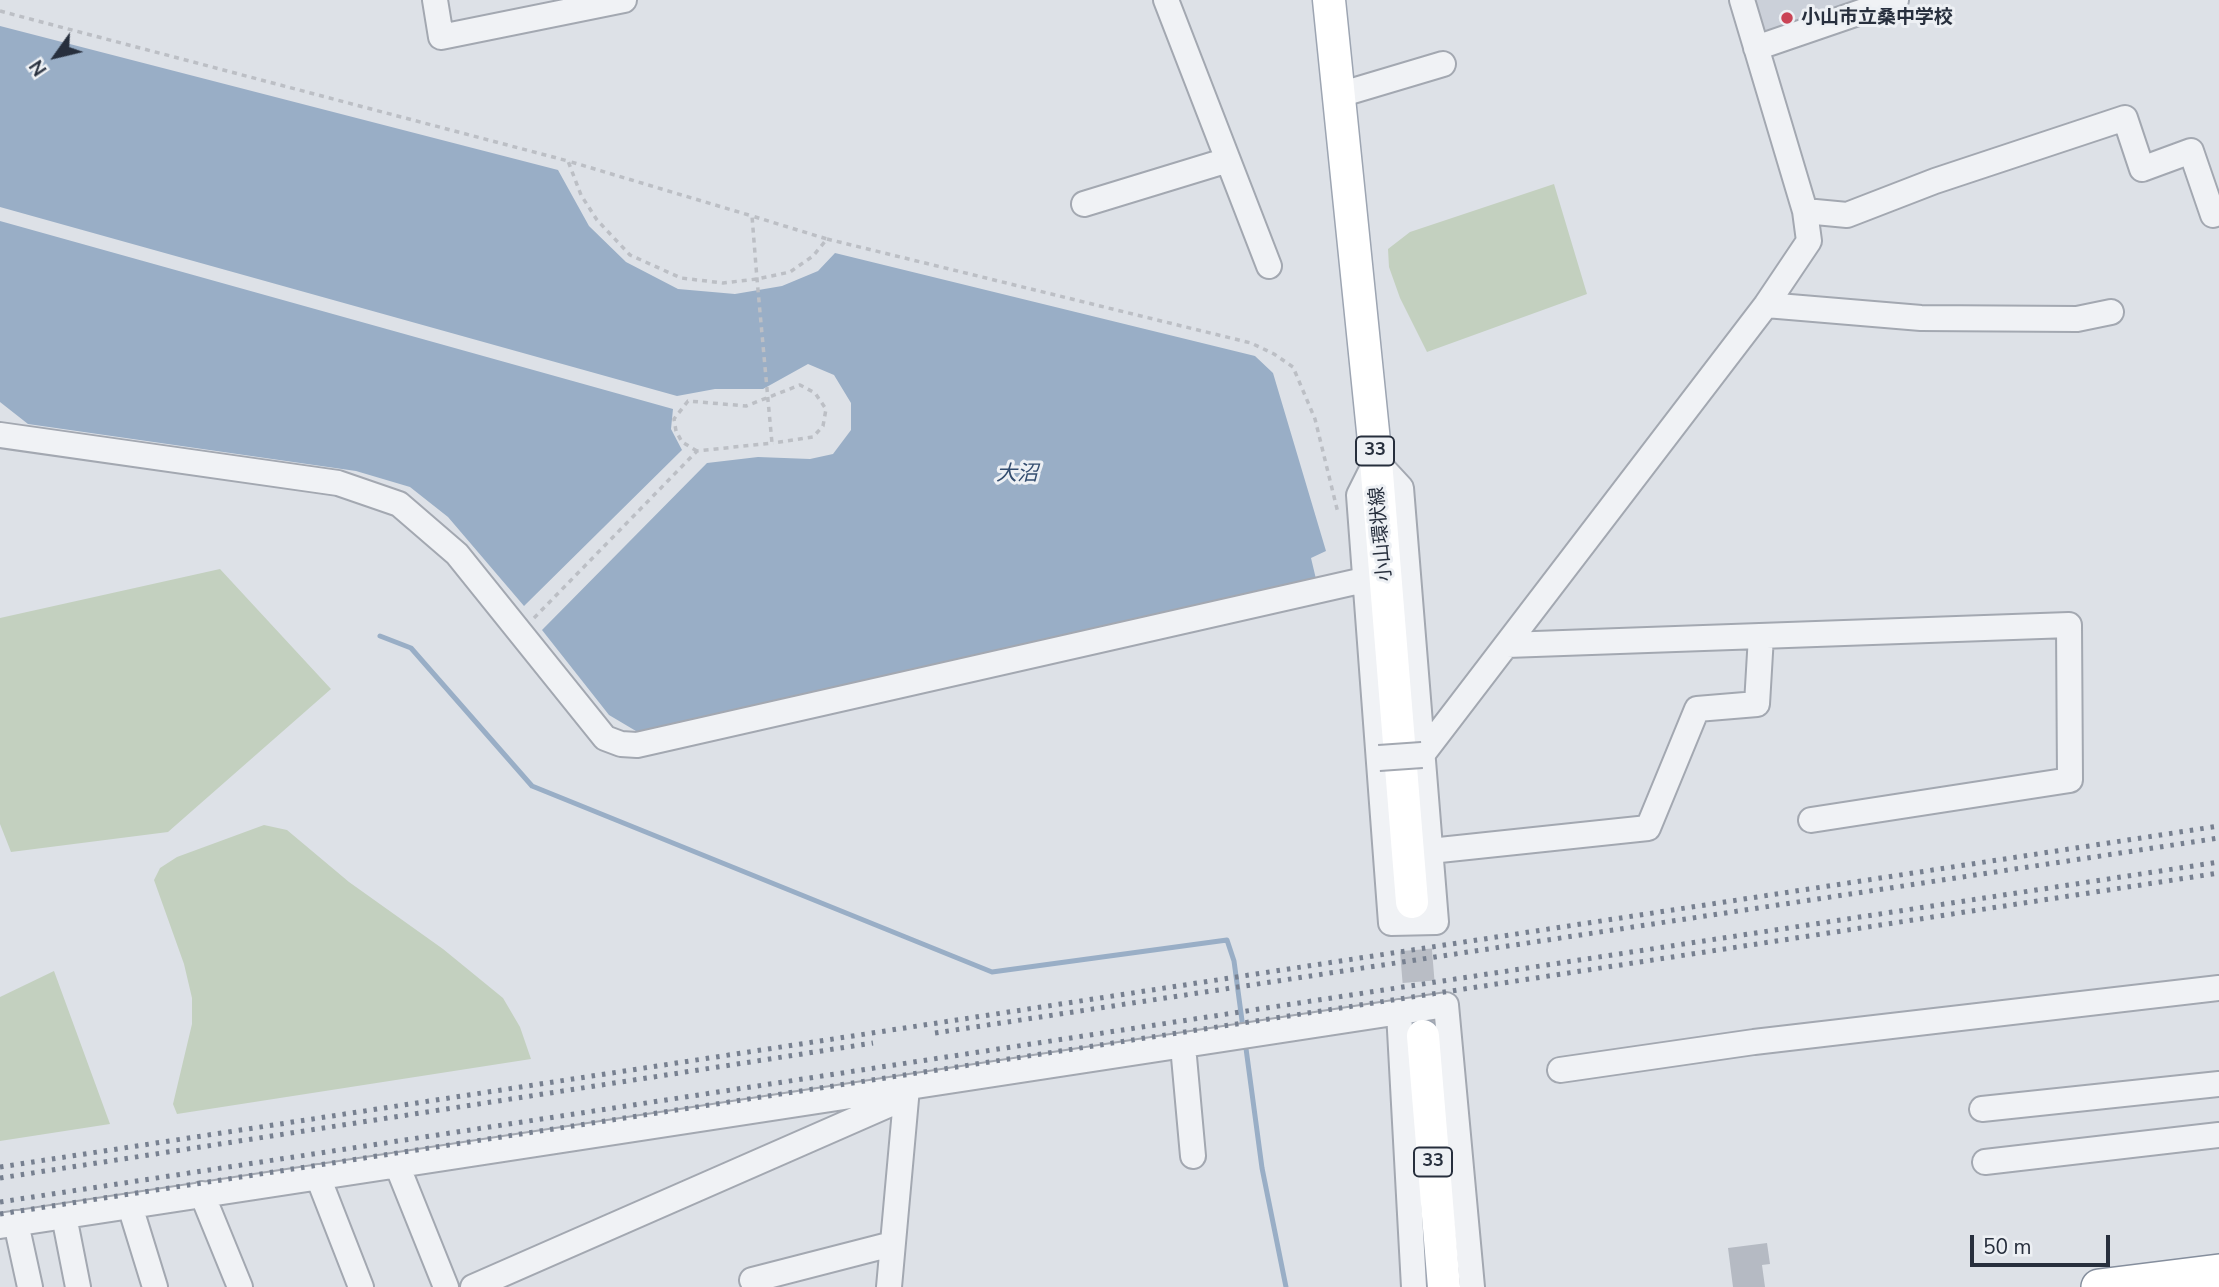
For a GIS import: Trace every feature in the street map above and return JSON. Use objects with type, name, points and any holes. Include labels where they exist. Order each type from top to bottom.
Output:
[{"type":"highway","points":[[2099,1287],[2219,1272]]},
{"type":"main road","name":"小山環状線","points":[[1329,0],[1376,461],[1412,902]]},
{"type":"main road","name":"33","points":[[1423,1036],[1444,1287]]},
{"type":"street","points":[[435,0],[441,37],[624,0]]},
{"type":"street","points":[[1166,0],[1269,266]]},
{"type":"street","points":[[1379,758],[1422,755],[1766,305],[1809,241],[1805,211],[1742,0]]},
{"type":"street","points":[[1756,48],[1896,0]]},
{"type":"street","points":[[1339,95],[1443,64]]},
{"type":"street","points":[[1805,211],[1847,215],[1936,181],[2125,118],[2143,169],[2191,151],[2213,215]]},
{"type":"street","points":[[1084,204],[1228,160]]},
{"type":"street","points":[[1766,305],[1921,318],[2077,319],[2111,312]]},
{"type":"street","points":[[0,435],[338,483],[400,505],[457,554],[605,738],[621,744],[637,745],[1364,579]]},
{"type":"street","points":[[1376,461],[1401,488],[1436,922],[1391,923],[1364,579],[1359,495],[1376,461]]},
{"type":"street","points":[[1507,646],[2069,625],[2070,780],[1811,820]]},
{"type":"street","points":[[1430,851],[1648,828],[1697,709],[1757,704],[1760,636]]},
{"type":"street","points":[[1560,1070],[1754,1042],[2219,988]]},
{"type":"street","points":[[30,1287],[8,1225],[1446,1005],[1472,1287]]},
{"type":"street","points":[[1399,1012],[1415,1287]]},
{"type":"street","points":[[1184,1046],[1193,1156]]},
{"type":"street","points":[[1982,1109],[2219,1084]]},
{"type":"street","points":[[889,1287],[907,1088]]},
{"type":"street","points":[[473,1287],[502,1281],[894,1102],[907,1088]]},
{"type":"street","points":[[1985,1162],[2219,1135]]},
{"type":"street","points":[[397,1165],[446,1287]]},
{"type":"street","points":[[318,1177],[361,1287]]},
{"type":"street","points":[[202,1195],[240,1287]]},
{"type":"street","points":[[130,1206],[155,1287]]},
{"type":"street","points":[[64,1216],[78,1287]]},
{"type":"street","points":[[752,1280],[892,1244]]},
{"type":"path","points":[[0,11],[568,161],[827,239],[1251,343],[1293,367],[1315,419],[1339,517]]},
{"type":"path","points":[[568,161],[581,195],[597,220],[629,255],[681,278],[723,283],[790,272],[813,256],[827,239]]},
{"type":"path","points":[[752,216],[772,443]]},
{"type":"path","points":[[800,385],[815,393],[826,409],[823,426],[813,437],[794,442],[697,451],[682,442],[676,431],[674,419],[688,401],[746,406],[768,400],[800,385]]},
{"type":"path","points":[[520,632],[697,451]]},
{"type":"shaded area","name":"小山市立桑中学校","points":[[1753,0],[1870,0],[1763,36]]},
{"type":"green space","points":[[1554,184],[1587,294],[1427,352],[1400,298],[1389,267],[1388,249],[1410,232]]},
{"type":"green space","points":[[220,569],[331,689],[168,832],[11,852],[0,824],[0,618]]},
{"type":"green space","points":[[264,825],[287,830],[349,882],[443,949],[503,998],[520,1027],[531,1059],[177,1114],[173,1104],[192,1024],[192,998],[184,964],[154,880],[160,868],[177,857]]},
{"type":"green space","points":[[54,971],[110,1124],[0,1141],[0,997]]},
{"type":"water","name":"大沼","points":[[0,26],[558,170],[589,226],[626,262],[678,289],[735,294],[782,286],[818,271],[835,253],[1255,356],[1273,373],[1326,551],[1311,558],[1316,579],[993,658],[982,653],[872,679],[860,690],[641,734],[609,715],[542,630],[707,463],[758,457],[810,459],[833,454],[851,430],[851,403],[834,375],[808,364],[763,389],[715,389],[677,396],[0,207]]},
{"type":"water","points":[[0,221],[673,409],[671,429],[682,450],[524,606],[448,517],[410,487],[356,471],[28,424],[0,402]]},
{"type":"building","points":[[1767,1243],[1770,1264],[1762,1265],[1765,1287],[1733,1287],[1728,1248]]},
{"type":"waterway","points":[[380,636],[411,648],[532,786],[992,972],[1227,940],[1234,961],[1243,1028]]},
{"type":"waterway","points":[[1245,1041],[1262,1168],[1286,1287]]},
{"type":"tunnel","points":[[1412,902],[1423,1036]]},
{"type":"railway","points":[[0,1167],[2219,826]]},
{"type":"railway","points":[[935,1033],[2219,838]]},
{"type":"railway","points":[[0,1202],[2219,862]]},
{"type":"railway","points":[[0,1214],[2219,873]]},
{"type":"railway","points":[[0,1178],[873,1043]]},
{"type":"place","name":"小山市立桑中学校","points":[[1787,18]]}]
